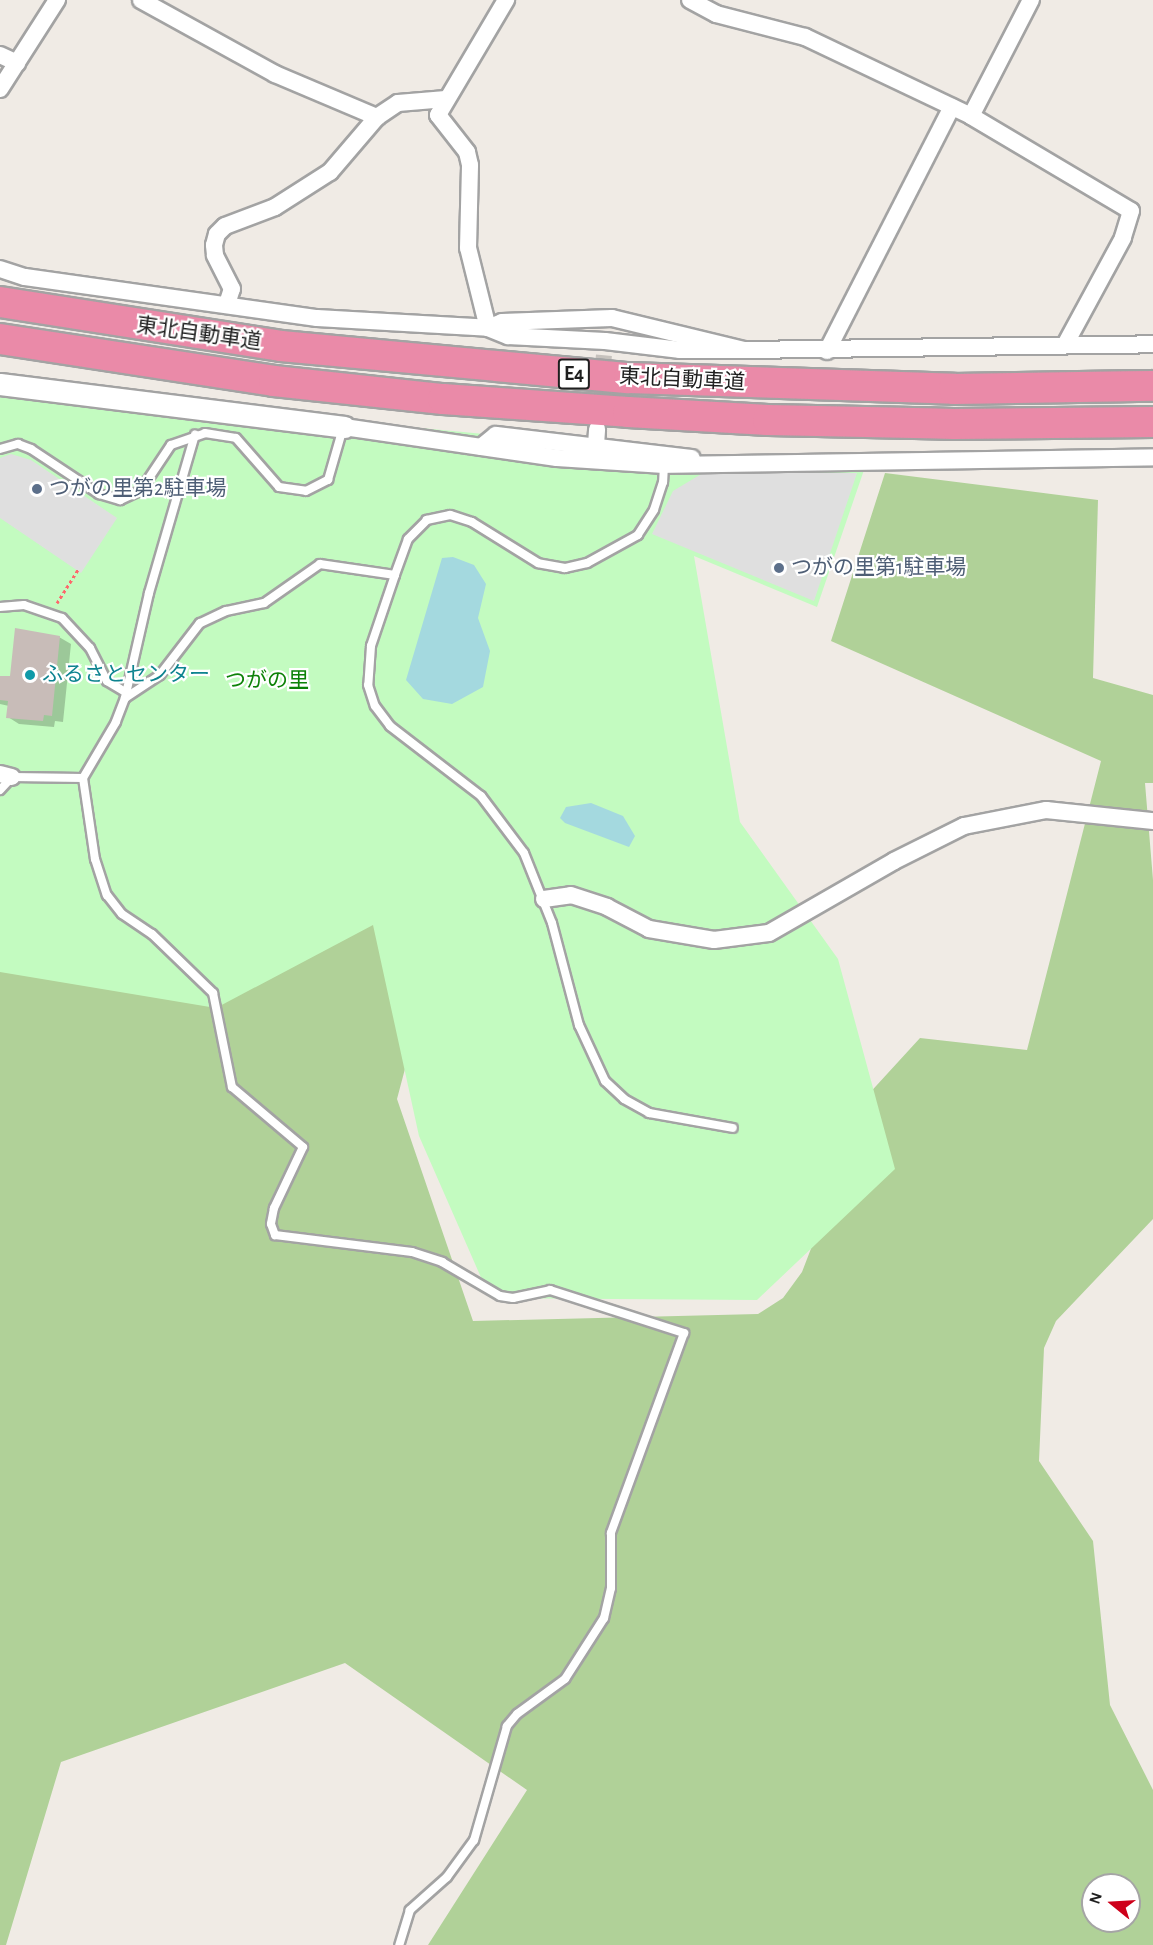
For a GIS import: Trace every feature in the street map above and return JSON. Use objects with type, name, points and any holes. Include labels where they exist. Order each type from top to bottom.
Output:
[{"type":"highway","name":"東北自動車道","points":[[0,302],[281,346],[629,378],[943,388],[1153,386]]},
{"type":"highway","name":"東北自動車道","points":[[0,339],[274,381],[442,399],[616,412],[768,420],[1153,422]]},
{"type":"street","points":[[0,89],[57,0]]},
{"type":"street","points":[[141,0],[275,74],[377,117]]},
{"type":"street","points":[[488,328],[468,248],[470,165],[463,146],[438,115],[506,0]]},
{"type":"street","points":[[690,0],[716,14],[805,37],[971,116],[1131,211],[1122,237],[1065,345]]},
{"type":"street","points":[[971,116],[1031,0]]},
{"type":"street","points":[[0,55],[17,63]]},
{"type":"street","points":[[227,304],[232,289],[215,255],[217,234],[240,218],[293,197],[330,172],[377,117],[398,103],[446,99]]},
{"type":"street","points":[[827,351],[952,107]]},
{"type":"street","points":[[0,269],[25,277],[317,318],[488,328],[508,336],[604,348],[827,351],[1153,344]]},
{"type":"street","points":[[488,328],[502,322],[612,318],[744,350]]},
{"type":"street","points":[[0,384],[94,393],[557,458],[664,465],[1153,457]]},
{"type":"street","points":[[482,447],[496,435],[596,437],[726,464]]},
{"type":"street","points":[[544,900],[571,895],[608,908],[649,929],[714,940],[769,933],[894,861],[964,826],[1046,810],[1153,821]]},
{"type":"lane","points":[[0,449],[18,444],[31,449],[99,494],[120,500],[141,490],[171,445],[195,435],[236,438],[279,487],[306,491],[328,480],[344,427]]},
{"type":"lane","points":[[195,435],[171,510],[125,695],[116,722],[83,778],[93,848],[107,895],[122,914],[152,934],[213,993],[232,1087],[303,1147],[274,1208],[271,1224],[275,1234],[412,1252],[442,1262],[500,1296],[513,1298],[550,1290],[684,1333],[611,1533],[611,1588],[604,1618],[566,1679],[517,1714],[507,1726],[474,1840],[447,1877],[410,1910],[399,1945]]},
{"type":"lane","points":[[664,465],[663,482],[654,510],[638,535],[587,563],[565,568],[538,563],[494,534],[450,515],[427,520],[408,539],[368,667],[375,706],[390,726],[481,796],[502,820],[524,853],[544,900],[579,1025],[605,1081],[624,1099],[649,1113],[733,1128]]},
{"type":"lane","points":[[125,695],[160,675],[200,623],[226,611],[264,603],[320,564],[395,575]]},
{"type":"lane","points":[[0,607],[12,603],[51,612],[90,648],[112,687],[125,695]]},
{"type":"lane","points":[[0,790],[6,775],[83,778]]},
{"type":"path","points":[[51,612],[79,568]]},
{"type":"green space","name":"つがの里","points":[[0,388],[864,470],[817,607],[694,556],[740,822],[838,959],[895,1169],[757,1300],[490,1298],[419,1136],[373,925],[216,1008],[0,972]]},
{"type":"green space","points":[[885,473],[1098,500],[1093,678],[1153,695],[1153,783],[1145,783],[1153,880],[1153,1219],[1056,1321],[1044,1348],[1039,1461],[1093,1541],[1110,1705],[1153,1790],[1153,1945],[428,1945],[527,1790],[345,1663],[61,1762],[6,1945],[0,1945],[0,968],[452,892],[397,1099],[473,1321],[758,1314],[783,1298],[802,1272],[817,1233],[822,1145],[920,1038],[1027,1050],[1101,761],[831,641]]},
{"type":"shaded area","name":"つがの里第2駐車場","points":[[11,454],[31,460],[117,518],[81,573],[0,518],[0,458]]},
{"type":"shaded area","name":"つがの里第1駐車場","points":[[703,473],[857,473],[814,601],[652,534],[673,491]]},
{"type":"water","points":[[453,557],[474,565],[486,584],[478,618],[490,651],[483,687],[452,704],[423,699],[406,680],[442,558]]},
{"type":"water","points":[[591,803],[623,816],[635,836],[629,847],[565,823],[560,818],[566,807]]},
{"type":"building","name":"ふるさとセンター","points":[[15,628],[60,636],[52,716],[44,715],[43,721],[6,718],[8,701],[0,700],[0,676],[10,676]]},
{"type":"tunnel","points":[[598,417],[604,355]]},
{"type":"place","name":"つがの里第2駐車場","points":[[37,489]]},
{"type":"place","name":"つがの里第1駐車場","points":[[779,568]]},
{"type":"place","name":"ふるさとセンター","points":[[30,675]]}]
